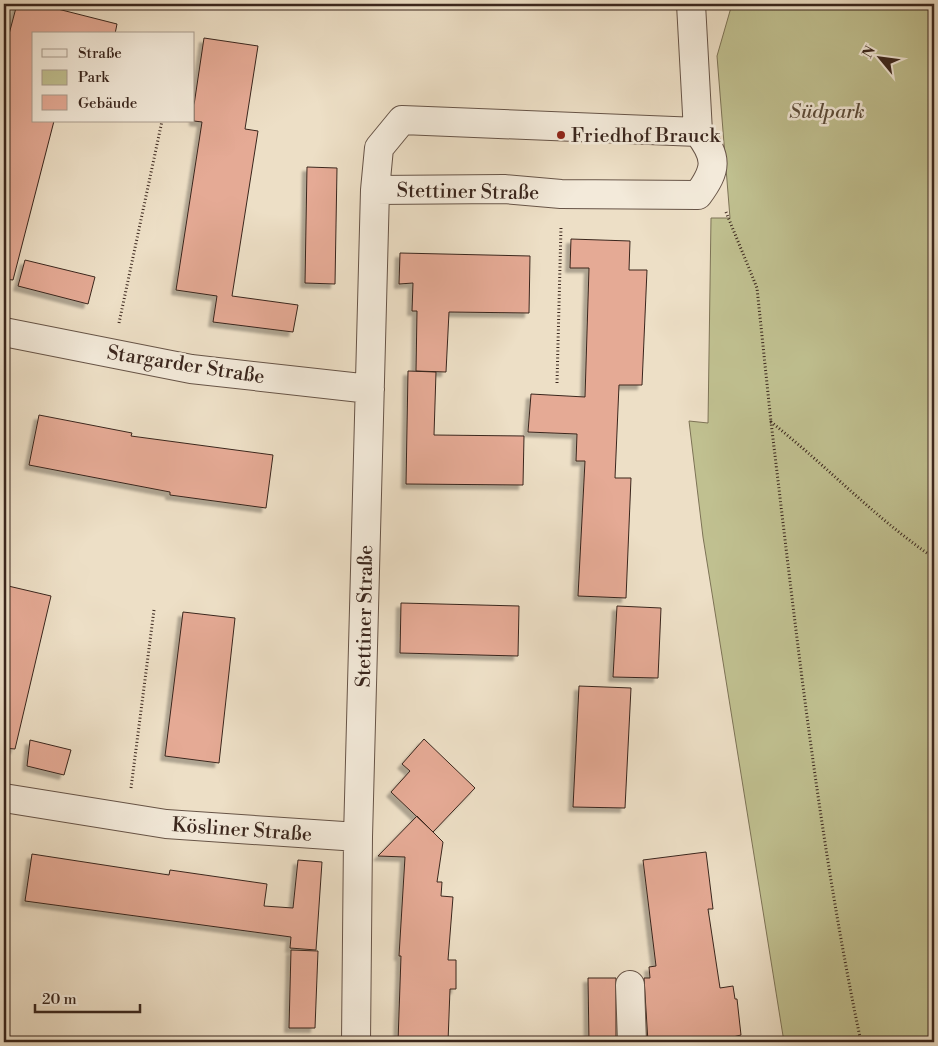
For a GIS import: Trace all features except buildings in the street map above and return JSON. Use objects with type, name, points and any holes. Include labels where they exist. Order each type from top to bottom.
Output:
[{"type":"street","points":[[691,4],[698,132],[712,150],[712,177]]},
{"type":"street","name":"Stettiner Straße","points":[[356,1042],[358,837],[375,190],[379,148],[402,120],[698,132]]},
{"type":"street","name":"Stettiner Straße","points":[[375,190],[504,189],[561,194],[698,194],[712,177]]},
{"type":"street","name":"Stargarder Straße","points":[[4,332],[191,368],[370,389]]},
{"type":"street","name":"Kösliner Straße","points":[[4,798],[166,824],[358,837]]},
{"type":"street","points":[[630,984],[632,1042]]},
{"type":"path","points":[[112,353],[162,122]]},
{"type":"path","points":[[712,177],[757,288],[770,422],[807,714],[848,976],[861,1042]]},
{"type":"path","name":"Stettiner Straße","points":[[558,383],[561,194]]},
{"type":"path","points":[[770,422],[810,452],[904,537],[934,558]]},
{"type":"path","points":[[127,818],[154,610]]},
{"type":"green space","name":"Südpark","points":[[732,4],[934,4],[934,1042],[784,1042],[703,537],[689,421],[708,423],[711,218],[730,218],[717,56]]},
{"type":"place","name":"Friedhof Brauck","points":[[561,135]]}]
